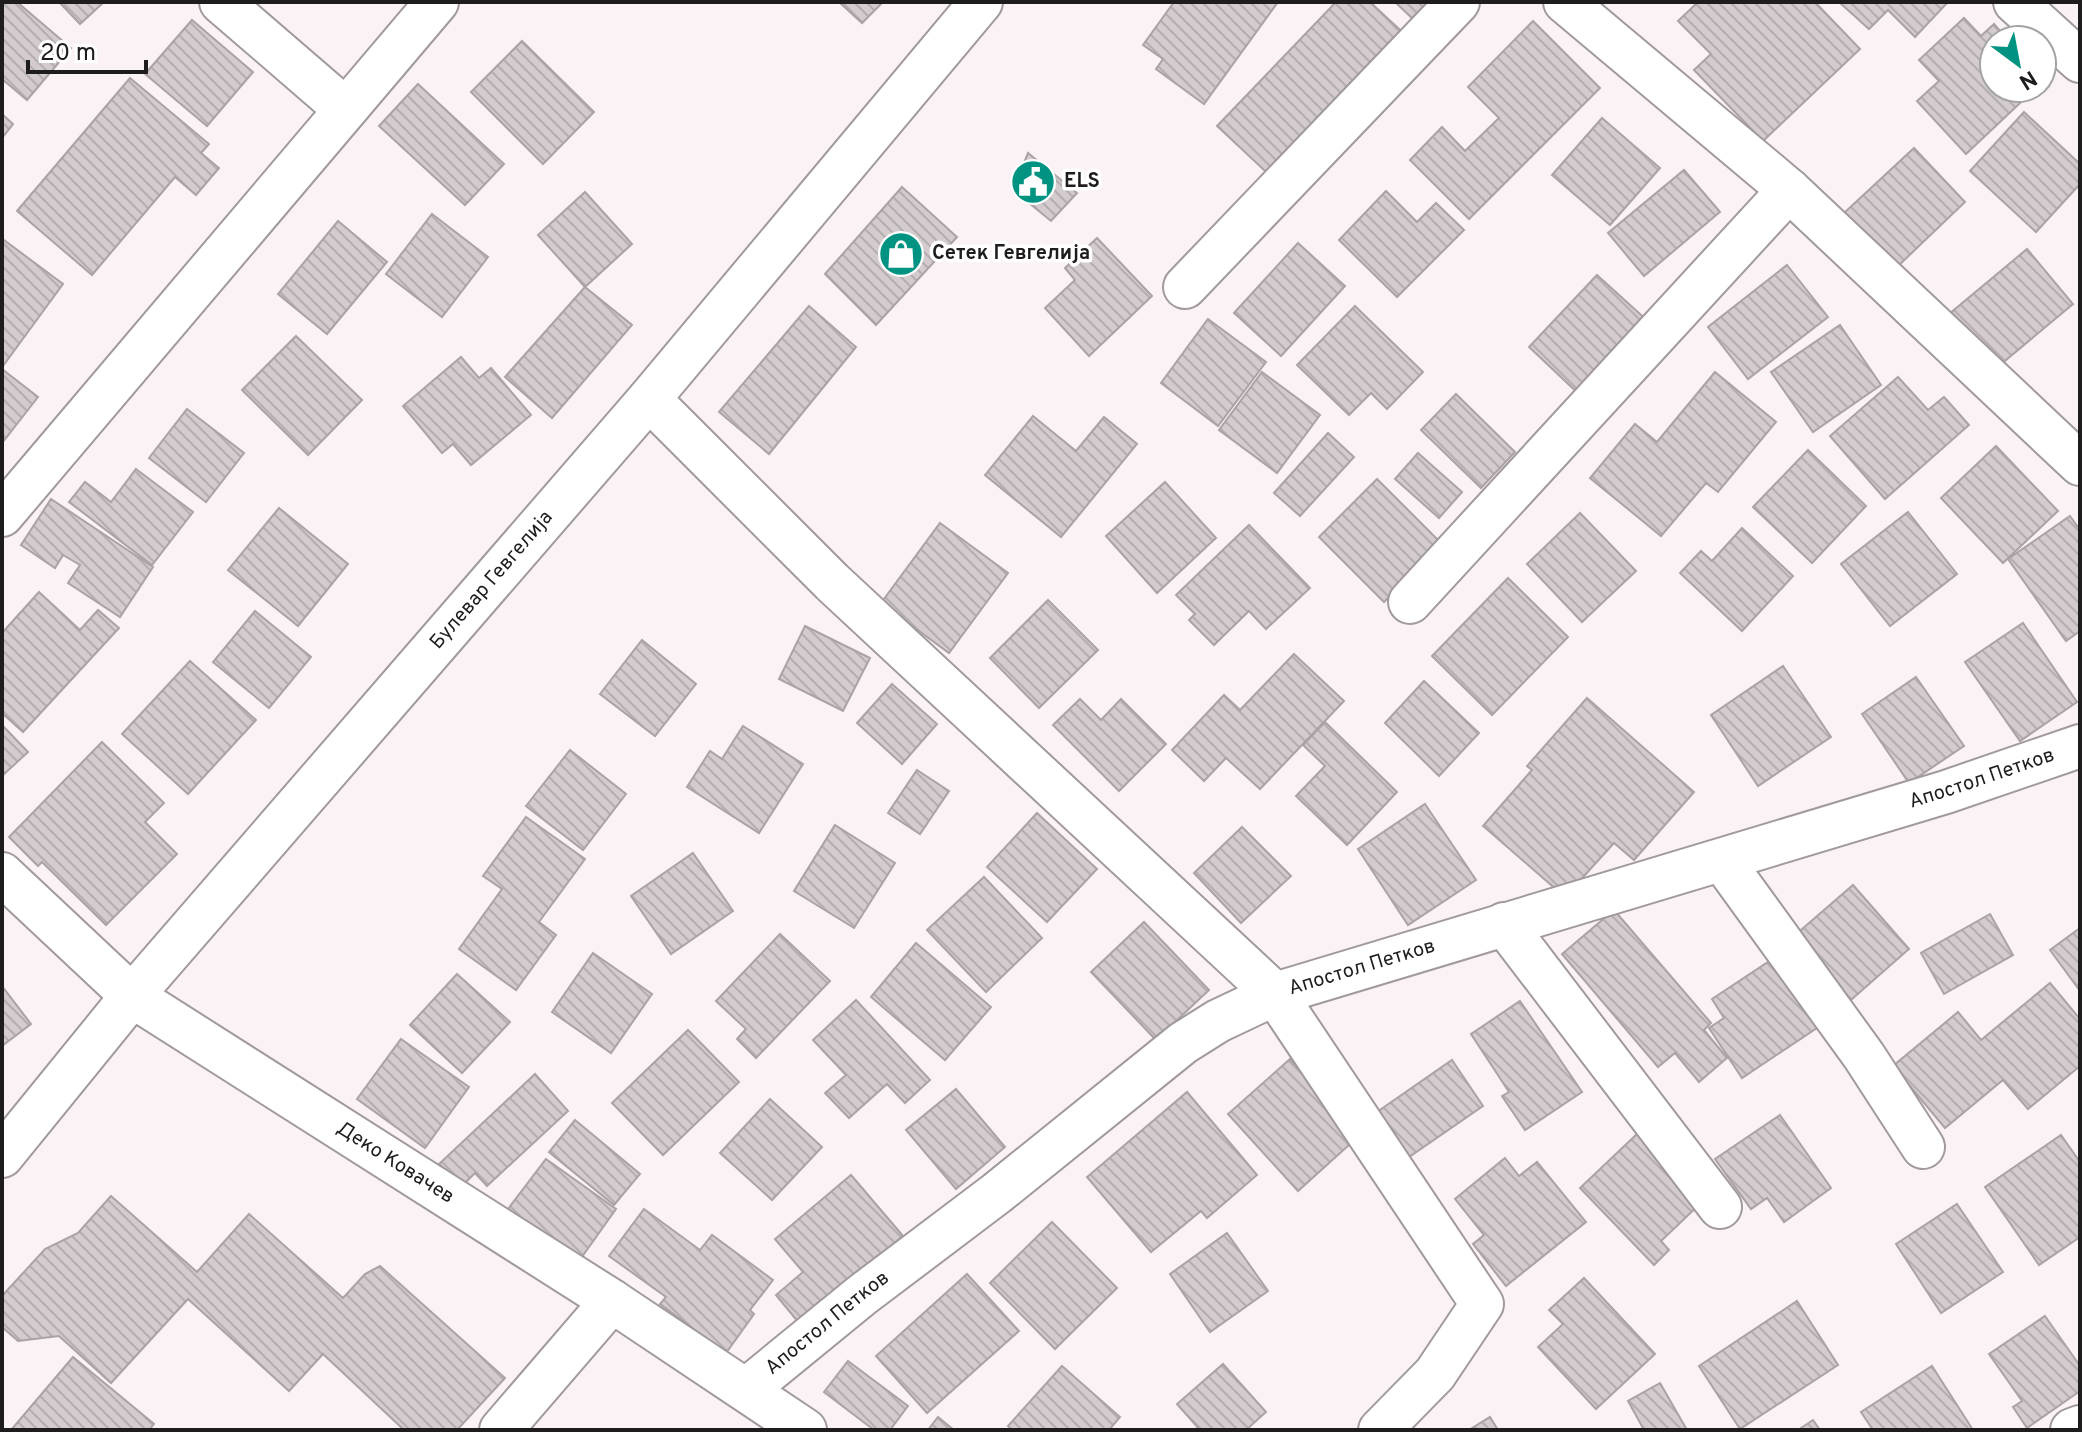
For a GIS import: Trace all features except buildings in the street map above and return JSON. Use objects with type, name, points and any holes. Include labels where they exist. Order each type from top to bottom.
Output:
[{"type":"street","points":[[221,2],[345,109]]},
{"type":"street","points":[[2,515],[437,2]]},
{"type":"street","name":"Булевар Гевгелија","points":[[2,1156],[132,996],[649,399],[981,2]]},
{"type":"street","points":[[1185,287],[1458,2]]},
{"type":"street","points":[[1565,2],[1789,190],[2080,464]]},
{"type":"street","points":[[2015,2],[2080,61]]},
{"type":"street","points":[[1410,602],[1789,190]]},
{"type":"street","points":[[649,399],[832,582],[1275,994],[1482,1304],[1435,1374],[1380,1430]]},
{"type":"street","name":"Апостол Петков","points":[[747,1389],[1183,1043],[1218,1021],[1275,994],[1946,792],[2080,746]]},
{"type":"street","points":[[1722,860],[1864,1056],[1923,1147]]},
{"type":"street","name":"Деко Ковачев","points":[[2,874],[132,996],[612,1301],[805,1430]]},
{"type":"street","points":[[1504,924],[1720,1207]]},
{"type":"street","points":[[501,1430],[612,1301]]},
{"type":"street","points":[[2072,1430],[2080,1427]]},
{"type":"place","name":"ELS","points":[[1033,182]]},
{"type":"place","name":"Сетек Гевгелија","points":[[901,254]]}]
